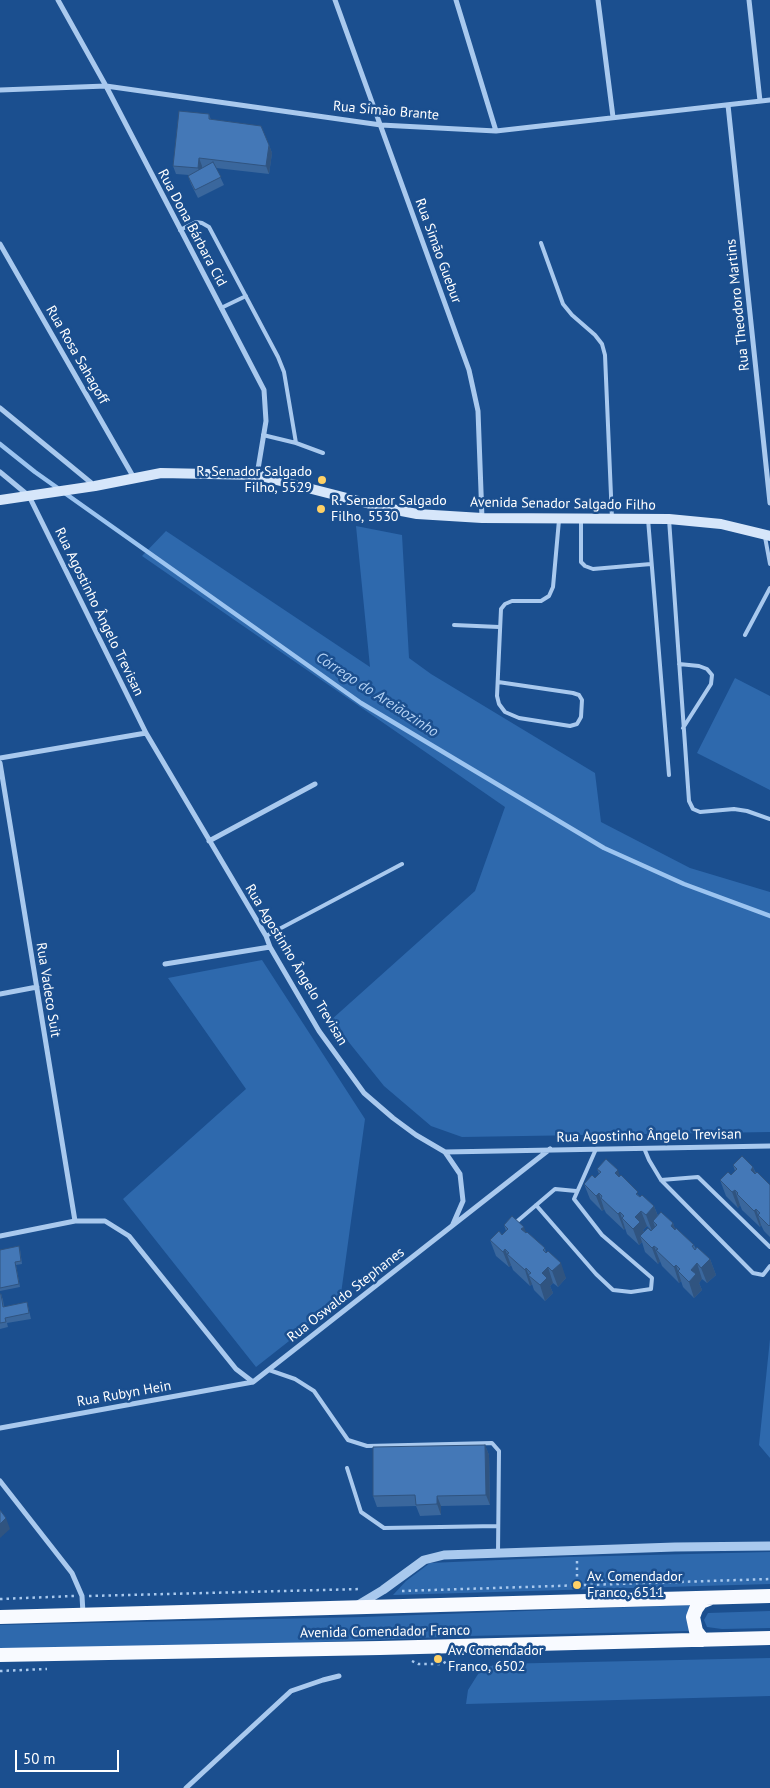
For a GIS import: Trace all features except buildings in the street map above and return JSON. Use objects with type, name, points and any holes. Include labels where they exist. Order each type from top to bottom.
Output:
[{"type":"highway","name":"Avenida Comendador Franco","points":[[0,1617],[770,1596]]},
{"type":"highway","points":[[703,1640],[696,1631],[693,1617],[700,1602],[712,1597]]},
{"type":"highway","name":"Avenida Comendador Franco","points":[[0,1655],[770,1638]]},
{"type":"main road","name":"Avenida Senador Salgado Filho","points":[[0,500],[95,486],[160,473],[257,476],[417,514],[482,518],[669,519],[720,524],[768,536]]},
{"type":"street","name":"Rua Dona Bárbara Cid","points":[[58,0],[106,86],[264,390],[266,421],[257,476]]},
{"type":"street","name":"Rua Simão Guebur","points":[[336,0],[469,370],[478,411],[482,518]]},
{"type":"street","points":[[456,0],[496,131]]},
{"type":"street","points":[[598,0],[613,118]]},
{"type":"street","points":[[749,0],[760,101]]},
{"type":"street","name":"Rua Simão Brante","points":[[0,90],[106,86],[381,125],[496,131],[770,100]]},
{"type":"street","name":"Rua Theodoro Martins","points":[[728,105],[767,445],[770,503]]},
{"type":"street","name":"Rua Rosa Sahagoff","points":[[0,244],[134,478]]},
{"type":"street","points":[[0,408],[95,486]]},
{"type":"street","points":[[0,472],[29,496]]},
{"type":"street","name":"Rua Agostinho Ângelo Trevisan","points":[[29,496],[146,733],[266,936],[270,947],[319,1031],[364,1093],[408,1129],[445,1152],[770,1146]]},
{"type":"street","points":[[0,758],[146,733]]},
{"type":"street","name":"Rua Vadeco Suit","points":[[0,763],[75,1221]]},
{"type":"street","points":[[209,841],[315,784]]},
{"type":"street","points":[[165,964],[270,947]]},
{"type":"street","points":[[0,994],[36,987]]},
{"type":"street","name":"Rua Oswaldo Stephanes","points":[[253,1382],[550,1149]]},
{"type":"street","name":"Rua Oswaldo Stephanes","points":[[445,1152],[460,1174],[463,1201],[453,1225]]},
{"type":"street","points":[[0,1236],[75,1221],[106,1221],[129,1236],[236,1369],[253,1382]]},
{"type":"street","name":"Rua Rubyn Hein","points":[[0,1428],[253,1382]]},
{"type":"street","points":[[0,1481],[72,1573],[82,1596],[83,1615]]},
{"type":"street","name":"Avenida Comendador Franco","points":[[354,1607],[383,1590],[424,1560],[444,1555],[675,1547],[770,1546]]},
{"type":"street","points":[[186,1788],[292,1691],[339,1676]]},
{"type":"lane","points":[[180,230],[196,222],[202,223],[209,228],[278,357],[284,372],[296,443]]},
{"type":"lane","points":[[541,243],[563,304],[572,316],[595,335],[602,344],[605,355],[612,519]]},
{"type":"lane","points":[[221,308],[246,296]]},
{"type":"lane","points":[[263,435],[296,443],[323,453]]},
{"type":"lane","points":[[498,682],[579,695],[582,700],[581,717],[577,724],[570,726],[520,718],[505,712],[499,704],[497,696],[501,609],[505,604],[512,601],[541,601],[549,596],[553,587],[559,518]]},
{"type":"lane","points":[[582,518],[581,562],[585,566],[593,569],[651,564]]},
{"type":"lane","points":[[648,519],[669,774]]},
{"type":"lane","points":[[669,519],[688,801],[693,809],[700,812],[734,809],[747,811],[770,819]]},
{"type":"lane","points":[[768,536],[770,564]]},
{"type":"lane","points":[[745,635],[770,588]]},
{"type":"lane","points":[[454,625],[499,627]]},
{"type":"lane","points":[[679,664],[699,666],[707,669],[712,675],[711,684],[683,728]]},
{"type":"lane","points":[[266,936],[402,864]]},
{"type":"lane","points":[[644,1148],[661,1180],[753,1273],[763,1275],[770,1266]]},
{"type":"lane","points":[[536,1205],[596,1274],[613,1290],[631,1292],[651,1289],[652,1278],[602,1235],[574,1199],[596,1149]]},
{"type":"lane","points":[[661,1180],[698,1177],[770,1247]]},
{"type":"lane","points":[[514,1224],[555,1189],[576,1191]]},
{"type":"lane","points":[[269,1370],[295,1378],[314,1391],[348,1440],[367,1446],[492,1443],[499,1451],[498,1553]]},
{"type":"lane","points":[[347,1468],[361,1512],[384,1528],[497,1526]]},
{"type":"path","points":[[577,1550],[578,1585]]},
{"type":"path","points":[[395,1591],[770,1579]]},
{"type":"path","points":[[98,1596],[364,1589]]},
{"type":"path","points":[[0,1599],[72,1596]]},
{"type":"path","points":[[409,1660],[418,1664],[442,1664],[449,1659]]},
{"type":"shaded area","points":[[356,526],[402,535],[409,658],[431,674],[595,773],[601,822],[690,868],[770,892],[770,1132],[462,1137],[431,1126],[384,1086],[331,1020],[475,891],[505,807],[142,556],[166,531],[370,667]]},
{"type":"shaded area","points":[[735,678],[770,696],[770,790],[697,753]]},
{"type":"shaded area","points":[[262,960],[365,1119],[340,1301],[256,1367],[123,1199],[246,1089],[168,978]]},
{"type":"shaded area","points":[[770,1339],[770,1458],[759,1445]]},
{"type":"shaded area","points":[[770,1552],[770,1584],[393,1595],[406,1581],[430,1563],[568,1557]]},
{"type":"shaded area","points":[[689,1605],[692,1610],[692,1629],[688,1631],[468,1636],[0,1655],[0,1625],[362,1617]]},
{"type":"shaded area","points":[[770,1611],[770,1628],[722,1629],[707,1627],[704,1620],[708,1613]]},
{"type":"shaded area","points":[[770,1658],[770,1696],[466,1704],[468,1690],[480,1671],[496,1664]]},
{"type":"waterway","name":"Córrego do Areiãozinho","points":[[0,444],[35,472],[361,703],[604,848],[684,884],[770,916]]},
{"type":"place","name":"R. Senador Salgado Filho, 5529","points":[[322,480]]},
{"type":"place","name":"R. Senador Salgado Filho, 5530","points":[[321,509]]},
{"type":"place","name":"Av. Comendador Franco, 6511","points":[[577,1585]]},
{"type":"place","name":"Av. Comendador Franco, 6502","points":[[438,1659]]}]
